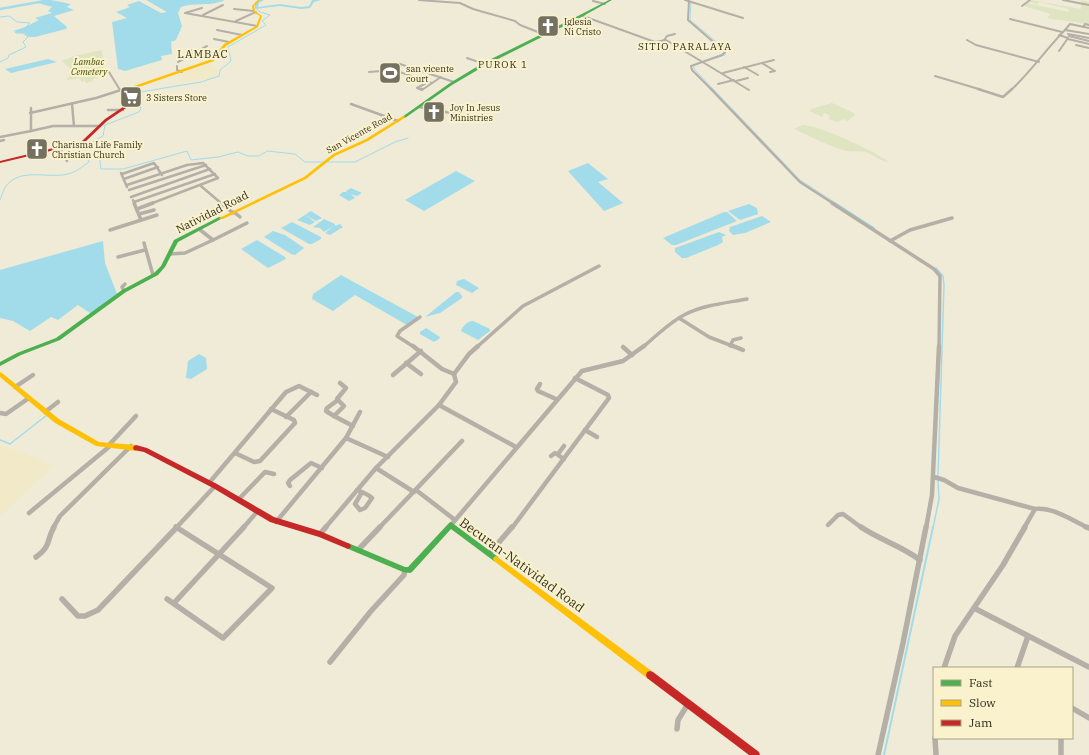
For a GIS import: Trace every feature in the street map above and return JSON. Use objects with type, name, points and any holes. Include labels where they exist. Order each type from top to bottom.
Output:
[{"type":"street","points":[[30,113],[72,104],[203,65],[218,55],[222,48],[230,42],[257,26],[261,16],[255,11],[253,6],[259,0]]},
{"type":"street","points":[[419,0],[460,3],[473,9],[515,21],[520,25],[543,34]]},
{"type":"street","name":"San Vicente Road","points":[[326,162],[398,121],[454,82],[485,64],[543,34],[583,16],[612,0]]},
{"type":"street","points":[[685,0],[743,18]]},
{"type":"street","points":[[1022,6],[1030,0]]},
{"type":"street","points":[[1063,0],[1089,5]]},
{"type":"street","points":[[593,1],[605,4]]},
{"type":"street","points":[[689,1],[688,20],[725,52],[722,55],[691,66],[692,70],[805,186],[891,240],[934,269],[940,276],[940,336],[934,476],[930,510],[878,755]]},
{"type":"street","points":[[202,15],[223,5]]},
{"type":"street","points":[[202,8],[185,13],[257,26]]},
{"type":"street","points":[[234,9],[255,11]]},
{"type":"street","points":[[235,21],[255,11]]},
{"type":"street","points":[[583,16],[655,42],[664,40],[667,36],[675,34]]},
{"type":"street","points":[[1010,19],[1062,32],[1089,41]]},
{"type":"street","points":[[1059,51],[1068,34],[1070,24],[1089,34]]},
{"type":"street","points":[[1068,34],[1085,24],[1089,25]]},
{"type":"street","points":[[1079,28],[1089,30]]},
{"type":"street","points":[[1079,28],[1089,30]]},
{"type":"street","points":[[217,30],[242,35]]},
{"type":"street","points":[[935,76],[1003,97],[1021,82],[1039,62],[1049,46],[1062,32]]},
{"type":"street","points":[[1068,34],[1089,44]]},
{"type":"street","points":[[1059,35],[1073,34],[1089,38]]},
{"type":"street","points":[[214,39],[230,42]]},
{"type":"street","points":[[664,40],[703,61],[749,90]]},
{"type":"street","points":[[967,40],[976,45],[1039,62]]},
{"type":"street","points":[[1076,45],[1089,48]]},
{"type":"street","points":[[178,62],[207,46]]},
{"type":"street","points":[[191,50],[218,55]]},
{"type":"street","points":[[182,56],[187,57]]},
{"type":"street","points":[[467,58],[497,68]]},
{"type":"street","points":[[723,73],[774,60]]},
{"type":"street","points":[[762,63],[775,71],[770,72]]},
{"type":"street","points":[[369,72],[382,71],[400,64],[454,82]]},
{"type":"street","points":[[177,66],[177,70],[182,72]]},
{"type":"street","points":[[744,67],[758,75]]},
{"type":"street","points":[[391,69],[432,84]]},
{"type":"street","points":[[88,75],[109,72],[120,90]]},
{"type":"street","points":[[428,82],[417,88],[422,90],[441,77]]},
{"type":"street","points":[[718,84],[748,78]]},
{"type":"street","points":[[0,162],[82,142],[90,137],[106,120],[123,110],[134,101],[132,87]]},
{"type":"street","points":[[72,104],[74,126]]},
{"type":"street","points":[[351,104],[398,121]]},
{"type":"street","points":[[418,107],[456,114]]},
{"type":"street","points":[[31,108],[31,131]]},
{"type":"street","points":[[108,110],[123,110]]},
{"type":"street","points":[[0,137],[53,126],[99,126]]},
{"type":"street","points":[[0,141],[4,140]]},
{"type":"street","points":[[60,148],[67,162]]},
{"type":"street","name":"Natividad Road","points":[[0,364],[19,354],[58,339],[124,291],[153,275],[163,267],[178,239],[305,178],[326,162]]},
{"type":"street","points":[[141,220],[121,173],[154,163],[168,184],[177,194]]},
{"type":"street","points":[[127,185],[187,165],[203,163],[215,174],[218,180],[136,209]]},
{"type":"street","points":[[129,190],[206,165]]},
{"type":"street","points":[[124,179],[158,167]]},
{"type":"street","points":[[132,196],[210,169]]},
{"type":"street","points":[[134,202],[215,174]]},
{"type":"street","points":[[201,186],[240,217]]},
{"type":"street","points":[[139,214],[154,210]]},
{"type":"street","points":[[110,230],[157,215]]},
{"type":"street","points":[[891,240],[910,230],[952,218]]},
{"type":"street","points":[[170,254],[185,253],[247,223]]},
{"type":"street","points":[[199,229],[213,240]]},
{"type":"street","points":[[144,242],[153,275]]},
{"type":"street","points":[[118,257],[145,250]]},
{"type":"street","points":[[454,374],[469,354],[523,306],[599,266]]},
{"type":"street","points":[[124,291],[122,287],[125,284]]},
{"type":"street","points":[[451,525],[575,378],[587,369],[617,363],[632,355],[679,318],[689,312],[747,299]]},
{"type":"street","points":[[420,317],[400,331],[397,336],[421,351],[442,369],[454,374]]},
{"type":"street","points":[[679,318],[709,338],[743,350]]},
{"type":"street","points":[[730,346],[733,340],[741,338]]},
{"type":"street","points":[[623,347],[632,355]]},
{"type":"street","points":[[393,376],[421,351]]},
{"type":"street","points":[[406,364],[421,374]]},
{"type":"street","points":[[0,374],[45,412],[75,432],[98,444],[109,446],[131,446],[145,450],[212,485],[276,522],[320,534],[405,570],[404,575],[371,610],[330,662]]},
{"type":"street","points":[[320,534],[376,468],[440,405],[456,382],[454,374]]},
{"type":"street","points":[[15,387],[33,375]]},
{"type":"street","points":[[489,554],[519,519],[609,397],[575,378]]},
{"type":"street","points":[[340,383],[346,388],[326,410],[353,426]]},
{"type":"street","points":[[540,384],[537,389],[538,392],[556,399]]},
{"type":"street","points":[[62,599],[78,616],[85,616],[98,610],[176,527],[212,485],[286,392],[296,386],[302,386],[317,395]]},
{"type":"street","points":[[286,417],[311,392]]},
{"type":"street","points":[[0,413],[6,414],[29,398]]},
{"type":"street","points":[[334,416],[344,406],[337,399]]},
{"type":"street","points":[[45,412],[58,402]]},
{"type":"street","points":[[440,405],[516,447]]},
{"type":"street","points":[[236,453],[254,462],[260,461],[295,424],[294,420],[271,409]]},
{"type":"street","points":[[276,522],[346,438],[360,412]]},
{"type":"street","points":[[29,512],[109,446],[136,416]]},
{"type":"street","points":[[585,430],[597,437]]},
{"type":"street","points":[[346,438],[388,457]]},
{"type":"street","points":[[358,550],[462,441]]},
{"type":"street","points":[[36,557],[44,551],[49,544],[51,532],[60,516],[131,446]]},
{"type":"street","points":[[558,454],[564,446]]},
{"type":"street","points":[[551,456],[554,453],[558,454],[564,459]]},
{"type":"street","points":[[290,486],[288,483],[289,481],[299,471],[311,463],[322,468]]},
{"type":"street","points":[[376,468],[415,491],[455,520]]},
{"type":"street","points":[[238,500],[265,472],[274,474]]},
{"type":"street","points":[[934,476],[958,488],[1035,509],[1042,508],[1049,510],[1089,528]]},
{"type":"street","points":[[357,490],[362,492]]},
{"type":"street","points":[[944,667],[955,636],[1003,566],[1035,509]]},
{"type":"street","points":[[174,603],[257,512]]},
{"type":"street","points":[[828,525],[838,515],[843,514],[873,535],[911,553],[920,560]]},
{"type":"street","name":"Becuran-Natividad Road","points":[[405,570],[410,570],[415,566],[451,525],[756,755]]},
{"type":"street","points":[[167,599],[223,638],[272,588],[176,527]]},
{"type":"street","points":[[974,608],[1089,667]]},
{"type":"street","points":[[1017,667],[1028,636]]},
{"type":"street","points":[[677,729],[676,723],[688,703]]},
{"type":"street","points":[[1073,709],[1089,718]]},
{"type":"street","points":[[936,739],[936,755]]},
{"type":"street","points":[[1060,739],[1061,755]]},
{"type":"shaded area","points":[[207,63],[219,70],[218,75],[210,78],[180,83],[177,75]]},
{"type":"shaded area","points":[[0,445],[19,451],[12,458],[20,451],[53,466],[0,516]]},
{"type":"green space","points":[[1031,0],[1081,9],[1081,0],[1089,2],[1089,25],[1047,18],[1051,14],[1024,6],[1027,3],[1068,12],[1069,9],[1039,2],[1038,4],[1030,2]]},
{"type":"green space","name":"Lambac Cemetery","points":[[102,50],[104,72],[99,77],[86,83],[85,81],[81,82],[80,78],[66,80],[71,74],[70,68],[62,61],[74,56]]},
{"type":"green space","points":[[832,103],[854,113],[855,115],[847,121],[843,119],[838,122],[828,119],[830,117],[829,115],[824,113],[822,117],[810,111],[811,109]]},
{"type":"green space","points":[[803,125],[811,126],[847,140],[889,162],[880,160],[866,152],[846,151],[837,148],[794,129]]},
{"type":"water","points":[[51,0],[71,4],[67,7],[74,10],[54,16],[67,27],[66,29],[35,37],[29,37],[24,33],[16,33],[16,30],[39,20],[35,18],[52,13],[48,11],[52,7],[38,3]]},
{"type":"water","points":[[146,0],[225,0],[215,3],[181,7],[178,13],[182,26],[176,40],[171,42],[172,54],[161,56],[162,60],[125,71],[118,69],[112,22],[127,18],[116,12],[130,7],[127,5],[139,1],[161,13],[167,12]]},
{"type":"water","points":[[48,59],[57,62],[11,73],[5,69]]},
{"type":"water","points":[[588,163],[608,179],[598,182],[623,203],[604,211],[568,171]]},
{"type":"water","points":[[456,171],[475,181],[424,211],[405,200]]},
{"type":"water","points":[[351,188],[362,193],[357,196],[351,194],[355,198],[349,201],[339,195],[343,192],[347,192],[346,191]]},
{"type":"water","points":[[749,204],[757,208],[758,214],[740,220],[728,211]]},
{"type":"water","points":[[311,211],[322,218],[316,221],[305,215],[315,222],[310,225],[297,220]]},
{"type":"water","points":[[727,212],[737,221],[676,245],[672,245],[663,238]]},
{"type":"water","points":[[762,216],[771,222],[745,233],[733,235],[729,231],[730,227]]},
{"type":"water","points":[[324,219],[335,224],[335,226],[340,224],[343,227],[330,235],[325,233],[334,226],[324,232],[320,228],[313,227]]},
{"type":"water","points":[[292,222],[321,237],[321,239],[309,244],[281,228]]},
{"type":"water","points":[[273,231],[285,235],[304,248],[295,255],[291,254],[264,237]]},
{"type":"water","points":[[719,232],[726,235],[722,237],[723,242],[718,245],[686,258],[682,258],[675,252],[675,248]]},
{"type":"water","points":[[257,240],[286,259],[268,268],[241,249]]},
{"type":"water","points":[[103,241],[105,263],[117,294],[93,315],[78,305],[58,320],[51,317],[30,331],[13,321],[0,318],[0,270]]},
{"type":"water","points":[[341,275],[418,317],[407,325],[355,295],[333,311],[312,299],[313,294]]},
{"type":"water","points":[[464,279],[479,288],[472,293],[456,285],[457,281]]},
{"type":"water","points":[[456,292],[459,292],[462,298],[440,313],[425,317]]},
{"type":"water","points":[[473,321],[490,329],[490,331],[478,340],[461,331],[466,324]]},
{"type":"water","points":[[426,328],[440,337],[439,339],[434,342],[420,334],[420,332]]},
{"type":"water","points":[[199,354],[206,358],[207,369],[191,379],[186,378],[188,361]]},
{"type":"waterway","points":[[0,9],[50,0]]},
{"type":"waterway","points":[[262,0],[257,2],[256,8],[280,5],[301,8],[310,7],[313,1],[319,0]]},
{"type":"waterway","points":[[691,2],[690,20],[726,50],[725,55],[712,59]]},
{"type":"waterway","points":[[0,200],[6,186],[12,180],[19,177],[27,175],[68,174],[76,171],[89,162],[88,159],[77,155],[77,150],[103,136],[105,125],[139,112],[141,109],[138,97],[140,92],[201,82],[219,76],[220,70],[231,61],[228,47],[266,25],[262,21],[270,15],[260,12],[256,8]]},
{"type":"waterway","points":[[0,17],[9,16],[17,22],[30,23],[25,28],[14,31],[16,33],[23,33],[28,37],[23,42],[26,47],[9,55],[8,58],[0,62]]},
{"type":"waterway","points":[[694,65],[694,69],[800,180],[837,204]]},
{"type":"waterway","points":[[93,142],[99,154],[101,169],[123,169],[187,151],[191,160],[218,157],[238,152],[248,156],[259,156],[267,151],[295,154],[305,162],[355,162],[395,142],[408,138]]},
{"type":"waterway","points":[[835,203],[874,228]]},
{"type":"waterway","points":[[936,268],[943,276],[944,285],[938,476]]},
{"type":"waterway","points":[[0,440],[10,444],[47,415]]},
{"type":"waterway","points":[[933,528],[939,499],[938,480]]},
{"type":"waterway","points":[[884,755],[933,527]]},
{"type":"traffic: fast","points":[[404,117],[451,84],[484,64],[611,0]]},
{"type":"traffic: fast","points":[[0,364],[19,354],[58,339],[124,291],[156,274],[163,267],[176,241],[221,218]]},
{"type":"traffic: fast","points":[[348,546],[405,570],[410,570],[451,525],[496,559]]},
{"type":"traffic: slow","points":[[132,88],[213,60],[225,45],[257,26],[261,16],[254,11],[253,6],[259,0]]},
{"type":"traffic: slow","points":[[221,218],[305,178],[334,155],[367,140],[404,117]]},
{"type":"traffic: slow","points":[[0,374],[57,421],[98,444],[136,448]]},
{"type":"traffic: slow","points":[[496,559],[650,675]]},
{"type":"traffic: jam","points":[[0,162],[83,142],[106,120],[134,101],[132,88]]},
{"type":"traffic: jam","points":[[136,448],[145,450],[215,486],[272,520],[320,534],[348,546]]},
{"type":"traffic: jam","points":[[650,675],[756,755]]},
{"type":"place","name":"Iglesia Ni Cristo","points":[[548,26]]},
{"type":"place","name":"san vicente court","points":[[390,73]]},
{"type":"place","name":"3 Sisters Store","points":[[131,97]]},
{"type":"place","name":"Joy In Jesus Ministries","points":[[434,112]]},
{"type":"place","name":"Charisma Life Family Christian Church","points":[[37,149]]},
{"type":"district","name":"SITIO PARALAYA","points":[[685,46]]},
{"type":"district","name":"LAMBAC","points":[[203,54]]},
{"type":"district","name":"PUROK 1","points":[[503,64]]}]
